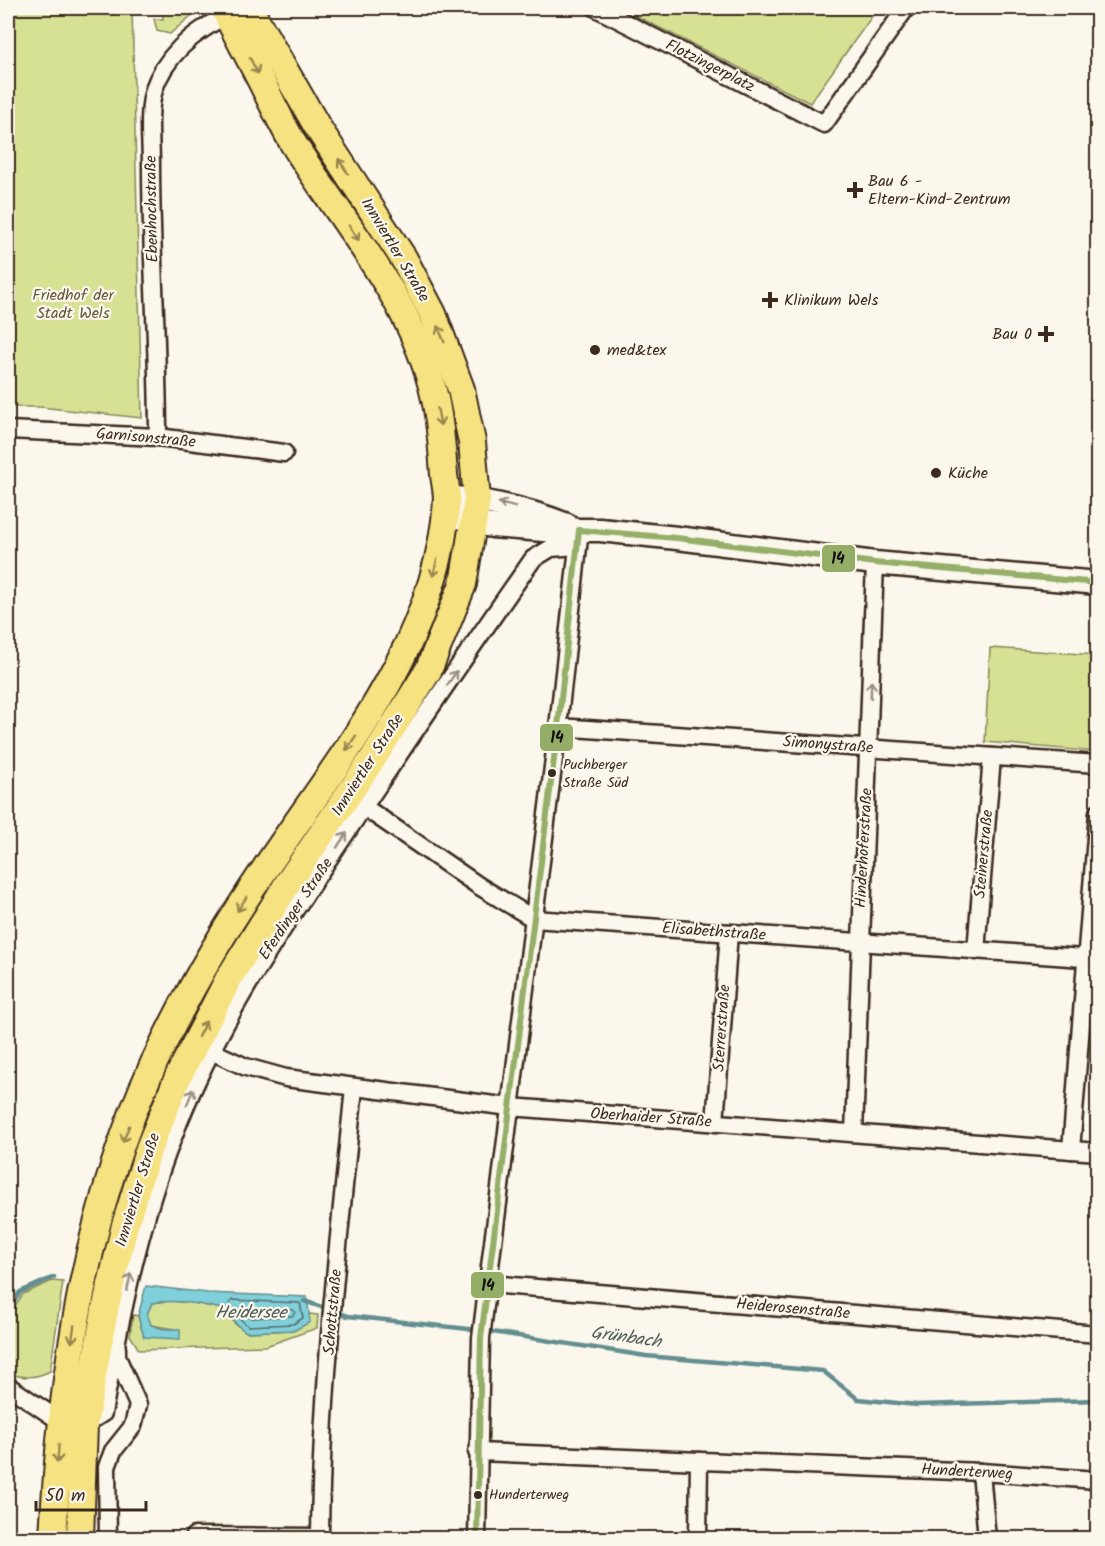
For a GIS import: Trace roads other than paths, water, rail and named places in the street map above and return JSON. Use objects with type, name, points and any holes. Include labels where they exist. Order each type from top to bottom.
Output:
[{"type":"main road","name":"Innviertler Straße","points":[[80,1539],[72,1423],[76,1309],[94,1235],[123,1141],[153,1066],[178,1015],[234,916],[352,741],[402,660],[429,593],[446,504],[444,444],[425,360],[382,274],[293,142],[235,9]]},
{"type":"main road","name":"Innviertler Straße","points":[[53,1539],[72,1423],[105,1310],[125,1225],[149,1148],[178,1077],[207,1018],[258,930],[428,671],[463,584],[475,512],[472,442],[461,388],[433,314],[404,259],[318,128],[235,9]]},
{"type":"main road","points":[[446,504],[475,512],[537,513],[578,538],[678,538],[875,563],[1098,583]]},
{"type":"street","name":"Flotzingerplatz","points":[[596,8],[824,124],[906,8]]},
{"type":"street","name":"Ebenhochstraße","points":[[158,437],[151,204],[151,100],[161,74],[175,52],[190,37],[235,9]]},
{"type":"street","name":"Garnisonstraße","points":[[8,430],[158,437],[284,453]]},
{"type":"street","name":"Eferdinger Straße","points":[[72,1423],[103,1413],[117,1339],[149,1205],[172,1138],[211,1051],[259,965],[533,558],[551,548],[578,538]]},
{"type":"street","points":[[477,1539],[477,1452],[482,1332],[558,727],[578,538]]},
{"type":"street","name":"Hinderhoferstraße","points":[[855,1133],[875,563]]},
{"type":"street","name":"Simonystraße","points":[[558,727],[1098,764]]},
{"type":"street","name":"Steinerstraße","points":[[976,951],[992,757]]},
{"type":"street","name":"Elisabethstraße","points":[[364,807],[479,886],[534,919],[1092,959]]},
{"type":"street","points":[[1071,1150],[1092,959],[1098,812]]},
{"type":"street","name":"Sterrerstraße","points":[[715,1123],[729,933]]},
{"type":"street","name":"Oberhaider Straße","points":[[211,1051],[246,1067],[286,1078],[510,1107],[1098,1152]]},
{"type":"street","name":"Schottstraße","points":[[194,1536],[320,1538],[321,1482],[332,1319],[354,1088]]},
{"type":"street","name":"Heiderosenstraße","points":[[489,1284],[1098,1334]]},
{"type":"street","points":[[108,1539],[107,1467],[113,1451],[133,1426],[138,1406],[117,1357],[117,1339]]},
{"type":"street","points":[[8,1386],[72,1423]]},
{"type":"street","name":"Hunderterweg","points":[[477,1452],[981,1472],[1098,1480]]},
{"type":"street","points":[[698,1539],[699,1461]]},
{"type":"street","points":[[981,1472],[987,1539]]},
{"type":"water","name":"Heidersee","points":[[146,1286],[208,1293],[307,1297],[310,1322],[295,1330],[246,1332],[236,1324],[226,1310],[189,1303],[162,1302],[152,1303],[147,1314],[151,1325],[163,1329],[180,1329],[180,1339],[144,1337],[138,1316]]},
{"type":"waterway","name":"Grünbach","points":[[8,1310],[20,1292],[54,1277]]},
{"type":"waterway","name":"Grünbach","points":[[304,1301],[348,1316],[478,1330]]},
{"type":"waterway","name":"Grünbach","points":[[486,1331],[646,1356],[823,1371],[858,1399],[917,1405],[1098,1400]]},
{"type":"place","name":"Bau 6 - Eltern-Kind-Zentrum","points":[[855,190]]},
{"type":"place","name":"Klinikum Wels","points":[[770,300]]},
{"type":"place","name":"Bau 0","points":[[1046,334]]},
{"type":"place","name":"med&tex","points":[[595,350]]},
{"type":"place","name":"Küche","points":[[936,473]]},
{"type":"place","name":"Puchberger Straße Süd","points":[[552,773]]},
{"type":"place","name":"Hunderterweg","points":[[478,1495]]},
{"type":"park label","name":"Friedhof der Stadt Wels","points":[[73,304]]}]
